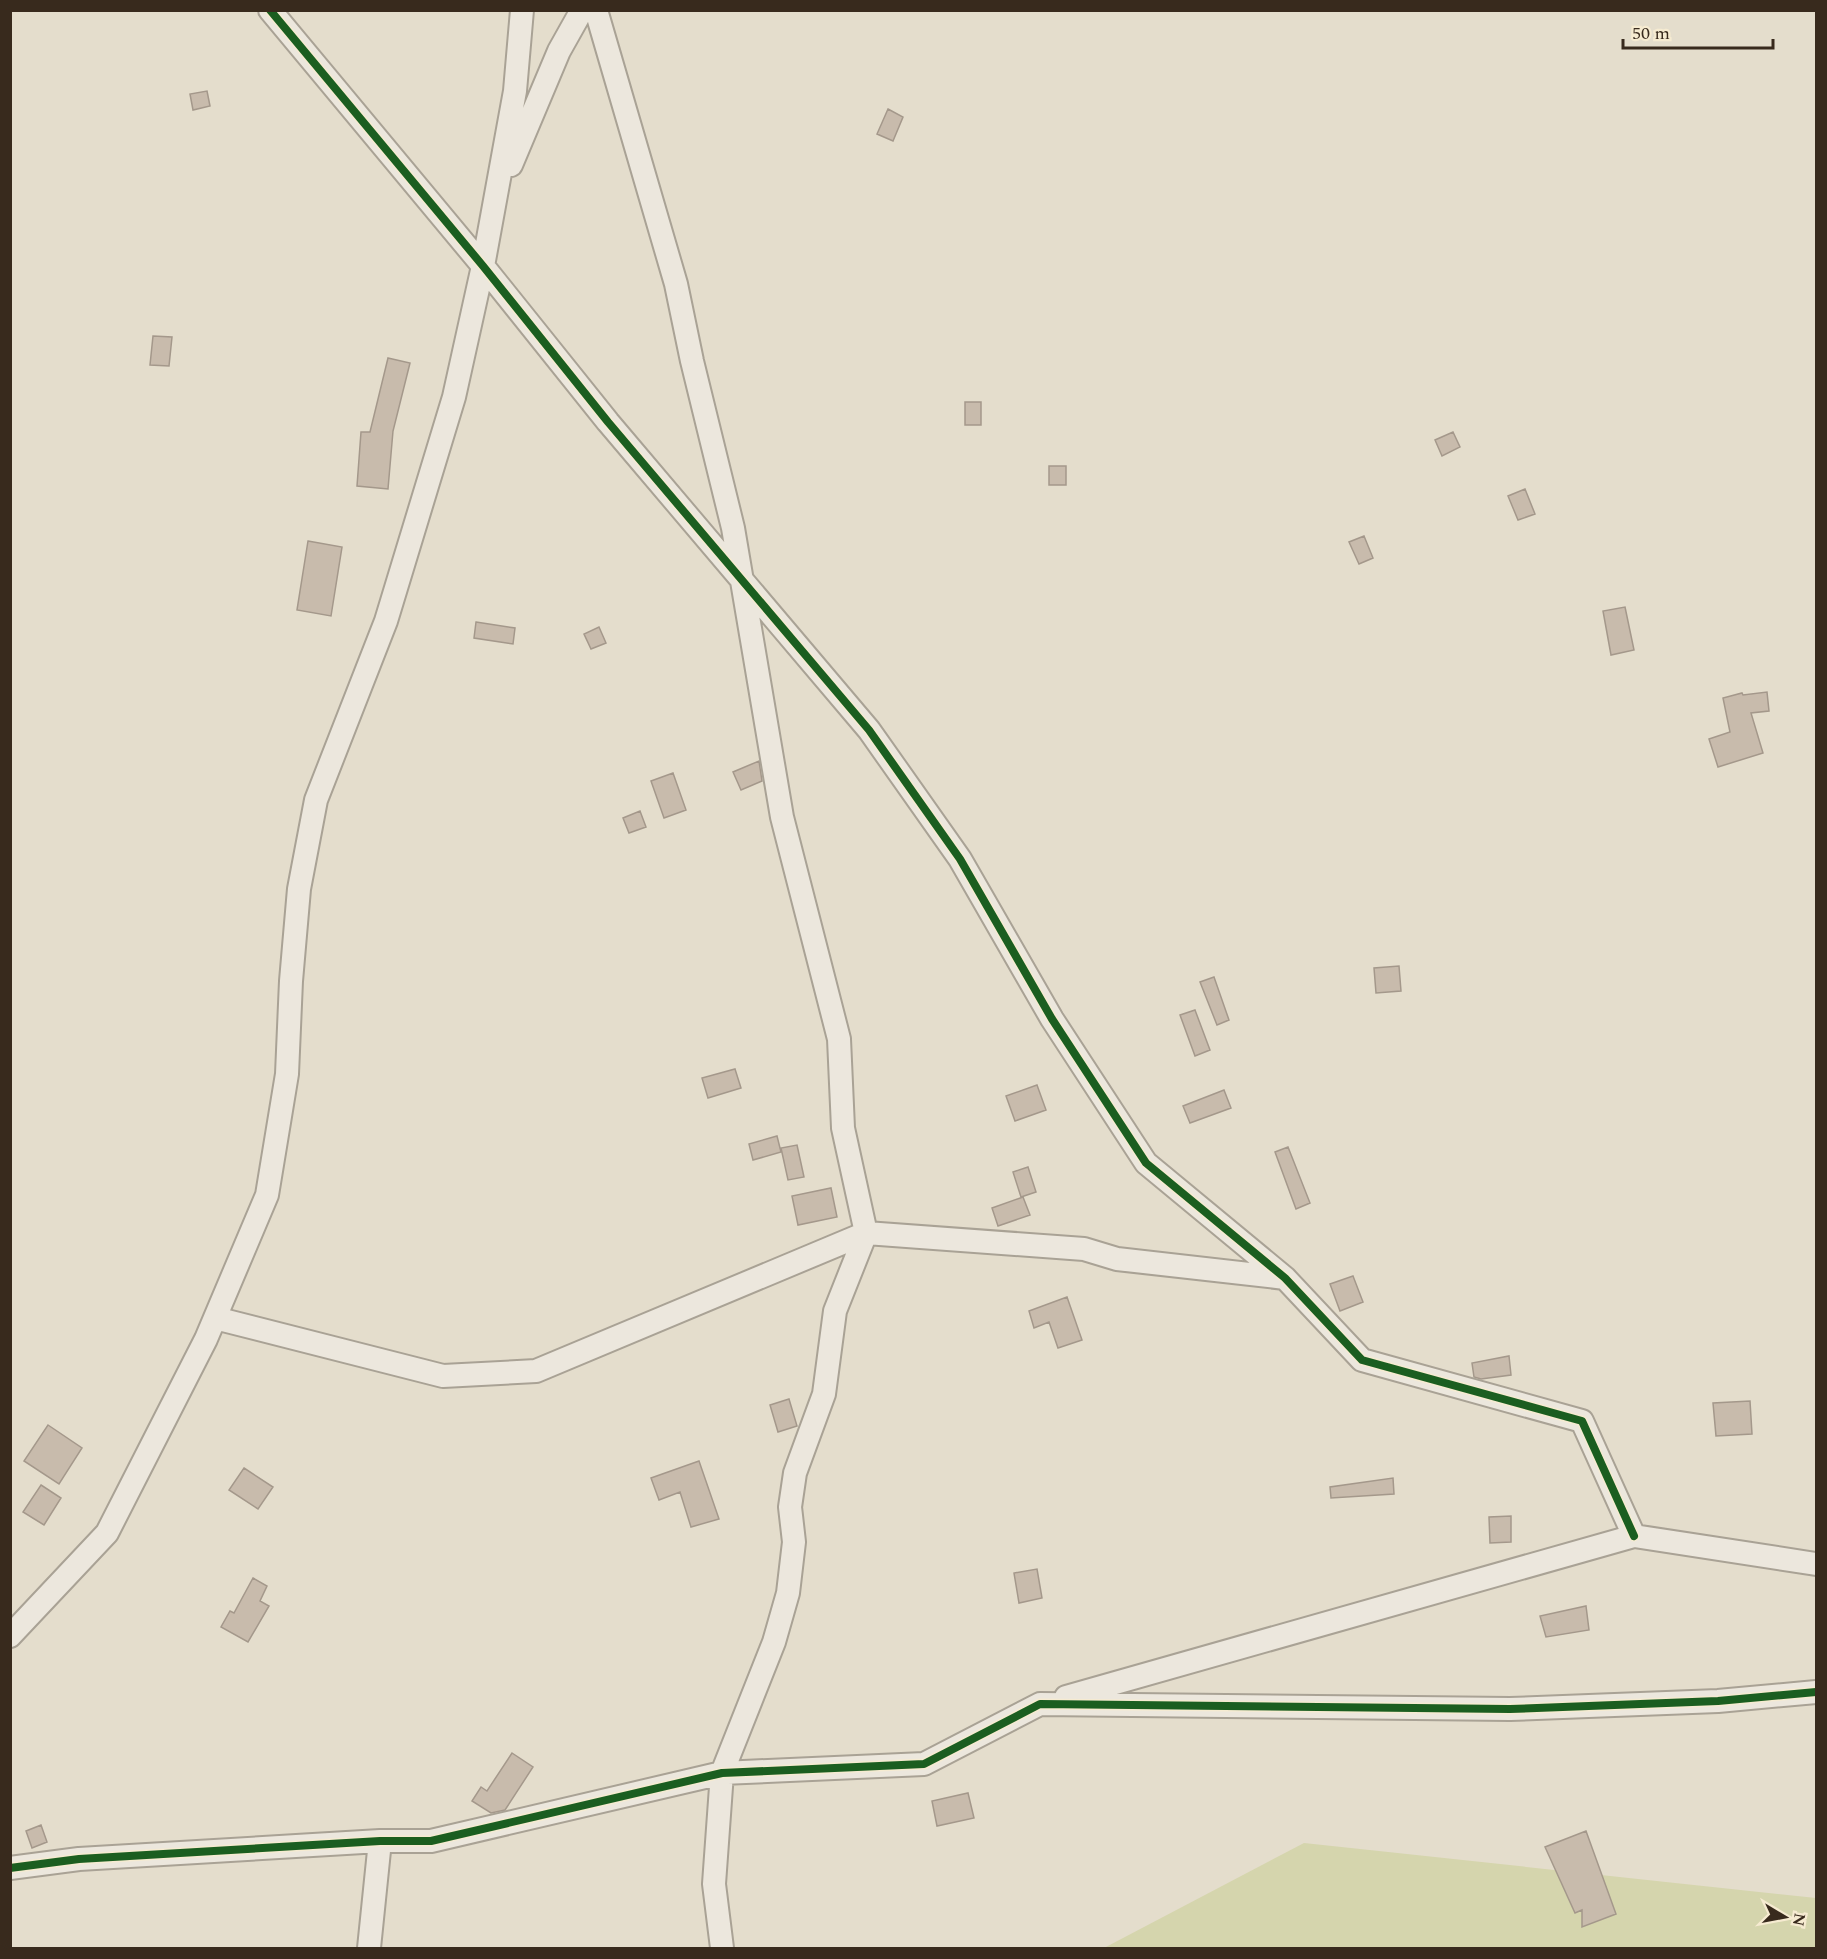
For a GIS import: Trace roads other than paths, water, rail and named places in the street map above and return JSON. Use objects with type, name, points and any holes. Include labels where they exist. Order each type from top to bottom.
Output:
[{"type":"street","points":[[270,10],[483,266],[608,422],[869,730],[960,858],[1052,1019],[1146,1163],[1285,1278],[1362,1360],[1582,1421],[1634,1536]]},
{"type":"street","points":[[10,1636],[107,1533],[215,1318],[267,1195],[287,1074],[291,981],[299,889],[316,801],[386,621],[454,397],[483,266],[515,91],[522,10]]},
{"type":"street","points":[[494,206],[559,51],[582,10]]},
{"type":"street","points":[[596,10],[676,284],[692,361],[733,528],[782,817],[839,1039],[843,1128],[866,1233],[835,1311],[824,1394],[795,1473],[790,1508],[794,1542],[788,1593],[774,1642],[722,1773],[714,1884],[722,1948]]},
{"type":"street","points":[[215,1318],[443,1376],[536,1371],[866,1233],[1084,1249],[1117,1259],[1285,1278]]},
{"type":"street","points":[[10,1868],[79,1859],[380,1841],[431,1841],[722,1773],[924,1764],[1040,1704],[1634,1536],[1816,1564]]},
{"type":"street","points":[[1040,1704],[1510,1709],[1718,1701],[1816,1692]]},
{"type":"street","points":[[369,1948],[380,1841]]}]
